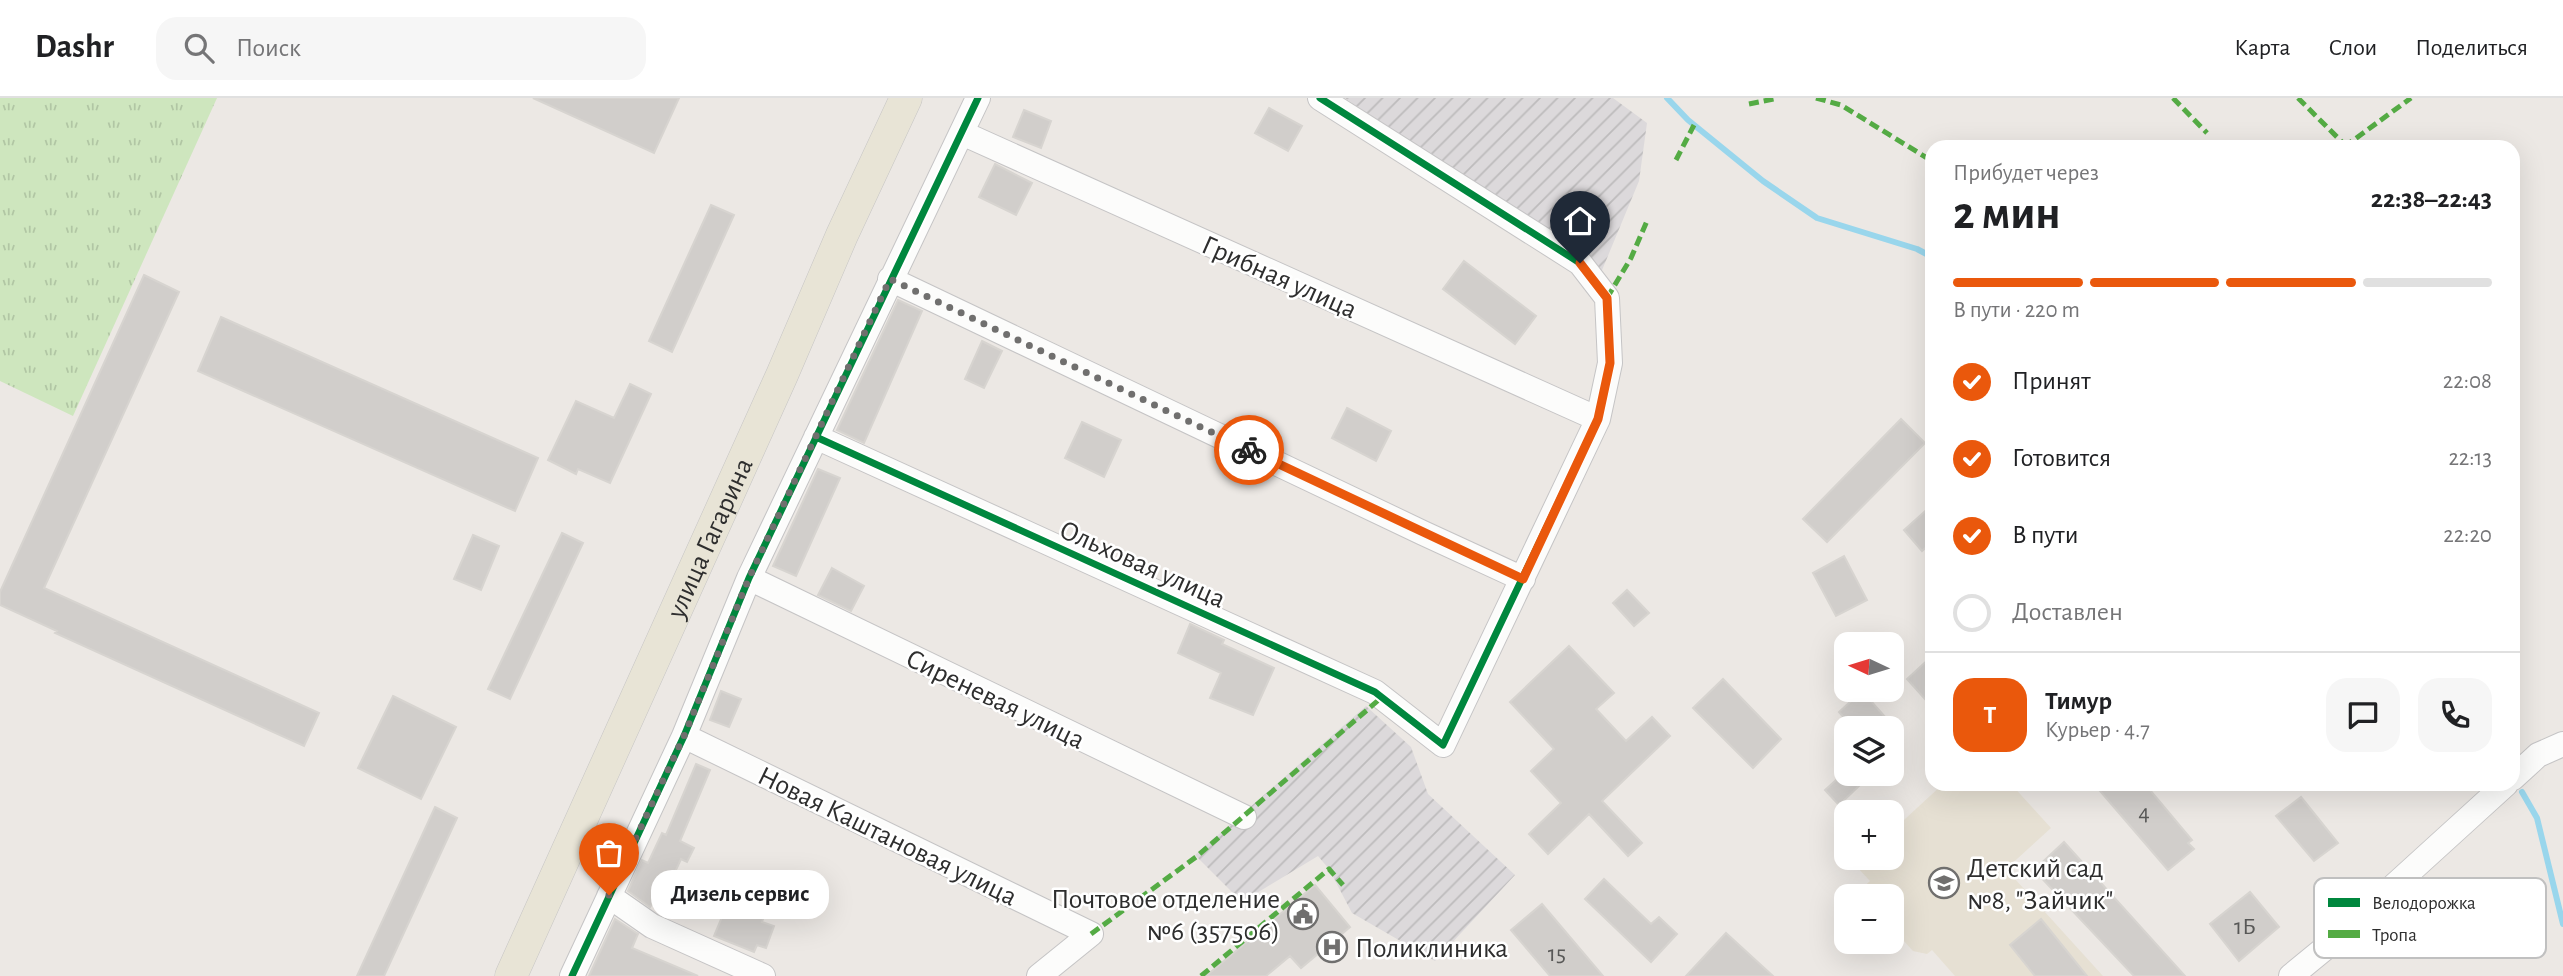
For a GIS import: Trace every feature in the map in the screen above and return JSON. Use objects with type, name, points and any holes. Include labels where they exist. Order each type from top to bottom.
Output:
[{"type":"main road","name":"улица Гагарина","points":[[511,976],[782,375],[842,235],[906,98]]},
{"type":"street","points":[[572,976],[684,736],[749,578],[978,98]]},
{"type":"street","points":[[890,279],[1523,579],[1598,419],[1610,363],[1607,298],[1580,263],[1320,98]]},
{"type":"street","name":"Грибная улица","points":[[962,132],[1598,419]]},
{"type":"street","name":"Ольховая улица","points":[[816,437],[1375,692],[1443,745],[1523,579]]},
{"type":"street","name":"Сиреневая улица","points":[[749,578],[1244,817]]},
{"type":"street","name":"Новая Каштановая улица","points":[[684,736],[1091,934],[1039,976]]},
{"type":"street","points":[[2520,772],[2538,755],[2563,744]]},
{"type":"street","points":[[2403,878],[2498,791]]},
{"type":"street","points":[[609,895],[652,926],[763,976]]},
{"type":"street","points":[[2291,976],[2314,957]]},
{"type":"shaded area","points":[[1345,98],[1613,98],[1647,123],[1639,181],[1600,275]]},
{"type":"shaded area","points":[[1366,706],[1411,747],[1428,794],[1515,875],[1435,961],[1352,913],[1329,869],[1318,856],[1242,902],[1195,855]]},
{"type":"shaded area","name":"Детский сад №8, \"Зайчик\"","points":[[1935,791],[2017,791],[2051,828],[2006,869],[2103,976],[1955,976],[1932,950],[1927,954],[1913,951],[1904,941],[1904,884],[1867,884],[1870,881],[1860,870],[1904,870],[1904,820]]},
{"type":"green space","points":[[0,98],[217,98],[73,416],[0,381]]},
{"type":"building","points":[[533,98],[679,98],[654,153]]},
{"type":"building","points":[[1269,108],[1302,126],[1288,151],[1255,133]]},
{"type":"building","points":[[1024,110],[1051,121],[1041,148],[1013,137]]},
{"type":"building","points":[[995,164],[1032,183],[1016,215],[979,197]]},
{"type":"building","points":[[711,205],[734,215],[672,352],[649,341]]},
{"type":"building","points":[[1464,261],[1536,316],[1515,344],[1443,289]]},
{"type":"building","points":[[144,275],[179,292],[44,588],[319,713],[304,746],[55,633],[57,631],[0,605],[0,592]]},
{"type":"building","points":[[898,300],[922,311],[864,443],[837,430]]},
{"type":"building","points":[[221,317],[538,458],[515,511],[198,371]]},
{"type":"building","points":[[982,341],[1002,351],[984,388],[965,379]]},
{"type":"building","points":[[630,384],[651,394],[610,483],[578,469],[576,474],[548,460],[576,401],[614,418]]},
{"type":"building","points":[[1347,408],[1391,431],[1376,461],[1332,438]]},
{"type":"building","points":[[1901,419],[1925,443],[1827,542],[1803,519]]},
{"type":"building","points":[[1082,422],[1121,440],[1104,477],[1065,458]]},
{"type":"building","points":[[818,469],[840,478],[796,576],[773,566]]},
{"type":"building","points":[[1925,511],[1925,548],[1922,551],[1904,530]]},
{"type":"building","points":[[562,533],[583,543],[510,699],[488,689]]},
{"type":"building","points":[[473,535],[499,546],[481,590],[454,579]]},
{"type":"building","points":[[1844,556],[1867,600],[1836,616],[1813,573]]},
{"type":"building","points":[[832,568],[864,586],[851,611],[818,595]]},
{"type":"building","points":[[1627,590],[1649,613],[1634,626],[1613,603]]},
{"type":"building","points":[[1190,624],[1224,640],[1222,644],[1274,668],[1253,715],[1210,698],[1221,673],[1178,653]]},
{"type":"building","points":[[1569,646],[1614,693],[1596,709],[1626,741],[1652,717],[1670,736],[1602,801],[1642,843],[1628,856],[1589,814],[1548,854],[1529,834],[1561,803],[1531,771],[1554,749],[1510,702]]},
{"type":"building","points":[[1925,662],[1925,699],[1907,679]]},
{"type":"building","points":[[1723,679],[1781,739],[1753,768],[1693,708]]},
{"type":"building","points":[[721,691],[741,699],[729,727],[710,720]]},
{"type":"building","points":[[393,696],[456,727],[421,799],[358,768]]},
{"type":"building","points":[[1850,702],[1872,702],[1884,716],[1842,716],[1839,712]]},
{"type":"building","points":[[696,764],[710,770],[680,841],[694,848],[687,862],[681,859],[659,907],[652,904],[650,907],[628,891],[642,860],[648,863],[662,833],[666,835]]},
{"type":"building","points":[[1834,782],[1834,786],[1859,786],[1844,800],[1834,800],[1825,790]]},
{"type":"building","points":[[2100,791],[2151,791],[2192,840],[2188,843],[2194,849],[2168,870]]},
{"type":"building","points":[[2301,797],[2338,843],[2314,861],[2276,816]]},
{"type":"building","points":[[435,807],[457,818],[384,976],[357,976]]},
{"type":"building","points":[[2064,842],[2185,976],[2134,976],[2034,870]]},
{"type":"building","points":[[1604,879],[1651,924],[1659,917],[1677,934],[1651,962],[1585,899]]},
{"type":"building","points":[[1315,885],[1350,927],[1301,968],[1290,956],[1266,976],[1206,976]]},
{"type":"building","points":[[2250,892],[2279,927],[2239,961],[2210,924]]},
{"type":"building","points":[[750,904],[766,910],[762,922],[774,926],[766,948],[757,945],[754,952],[714,936],[727,905],[746,913]]},
{"type":"building","points":[[1542,904],[1603,976],[1550,976],[1511,930]]},
{"type":"building","points":[[615,919],[638,934],[632,948],[698,976],[589,976]]},
{"type":"building","points":[[2041,919],[2087,976],[2035,976],[2010,945]]},
{"type":"building","points":[[1726,933],[1773,976],[1686,976]]},
{"type":"waterway","points":[[1667,98],[1688,120],[1763,181],[1817,218],[1925,253]]},
{"type":"waterway","points":[[2522,792],[2537,818],[2563,924]]},
{"type":"marked path","points":[[1749,104],[1778,98]]},
{"type":"marked path","points":[[1816,98],[1841,105],[1925,157]]},
{"type":"marked path","points":[[2173,98],[2207,133]]},
{"type":"marked path","points":[[2298,98],[2340,140]]},
{"type":"marked path","points":[[2354,140],[2411,98]]},
{"type":"marked path","points":[[1676,160],[1694,125]]},
{"type":"marked path","points":[[1607,298],[1631,258],[1647,221]]},
{"type":"marked path","points":[[1091,934],[1196,857],[1381,698]]},
{"type":"marked path","points":[[1201,976],[1329,869],[1343,885]]},
{"type":"cycle path","points":[[572,976],[684,736],[749,578],[978,98]]},
{"type":"cycle path","points":[[816,437],[1375,692],[1443,745],[1598,419],[1610,363],[1607,298],[1580,263],[1320,98]]},
{"type":"way so far","points":[[609,895],[684,736],[749,578],[890,279],[1249,450]]},
{"type":"place","name":"Детский сад №8, \"Зайчик\"","points":[[1944,883]]},
{"type":"place","name":"Дизель сервис","points":[[609,895]]},
{"type":"place","name":"Почтовое отделение №6 (357506)","points":[[1303,914]]},
{"type":"place","name":"Поликлиника","points":[[1332,947]]},
{"type":"route","points":[[1249,450],[1523,579],[1598,419],[1610,363],[1607,298],[1580,263]]}]
